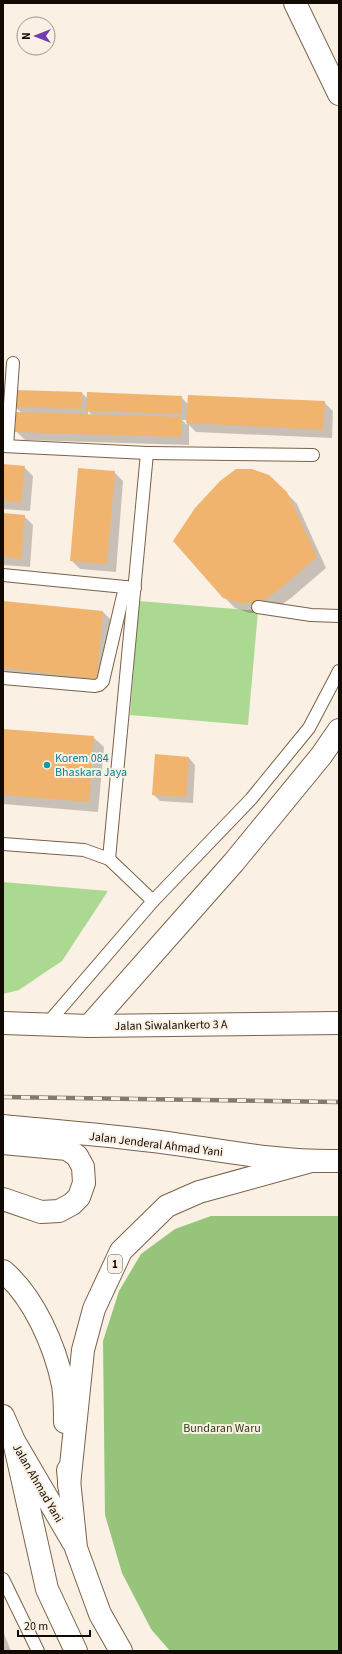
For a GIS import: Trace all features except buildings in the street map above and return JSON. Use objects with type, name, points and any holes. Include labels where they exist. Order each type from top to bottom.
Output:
[{"type":"main road","points":[[295,3],[339,94]]},
{"type":"main road","points":[[89,1026],[234,862],[321,756],[339,730]]},
{"type":"main road","name":"Jalan Siwalankerto 3 A","points":[[3,1023],[89,1026],[339,1023]]},
{"type":"main road","name":"Jalan Jenderal Ahmad Yani","points":[[3,1126],[159,1142],[242,1155],[308,1162]]},
{"type":"main road","points":[[3,1143],[67,1149],[77,1156],[83,1167],[84,1183],[79,1197],[72,1204],[59,1211],[41,1212],[3,1199]]},
{"type":"main road","name":"1","points":[[69,1485],[83,1350],[94,1309],[121,1251],[167,1206],[199,1192],[308,1162],[339,1161]]},
{"type":"main road","name":"1","points":[[3,1271],[15,1281],[35,1310],[53,1349],[63,1386],[69,1485],[76,1548],[100,1614],[121,1651]]},
{"type":"main road","name":"Jalan Ahmad Yani","points":[[3,1416],[14,1441],[76,1548]]},
{"type":"main road","points":[[14,1441],[47,1589],[76,1651]]},
{"type":"lane","points":[[13,363],[5,446],[147,453],[313,455]]},
{"type":"lane","points":[[109,859],[130,587],[147,453]]},
{"type":"lane","points":[[3,575],[130,587]]},
{"type":"lane","points":[[3,678],[95,686],[99,685],[103,681],[130,587]]},
{"type":"lane","points":[[258,607],[311,615],[339,616]]},
{"type":"lane","points":[[47,1024],[153,901],[251,799],[309,728],[339,670]]},
{"type":"lane","points":[[3,844],[84,850],[109,859],[153,901]]},
{"type":"lane","points":[[3,1579],[38,1651]]},
{"type":"green space","points":[[139,601],[258,611],[248,725],[130,715]]},
{"type":"green space","points":[[3,882],[108,891],[62,961],[19,990],[3,994]]},
{"type":"green space","name":"Bundaran Waru","points":[[211,1216],[339,1216],[339,1651],[170,1651],[151,1629],[122,1573],[105,1515],[103,1341],[119,1291],[141,1254],[175,1229]]},
{"type":"railway","points":[[3,1097],[339,1102]]},
{"type":"place","name":"Korem 084 Bhaskara Jaya","points":[[47,765]]}]
